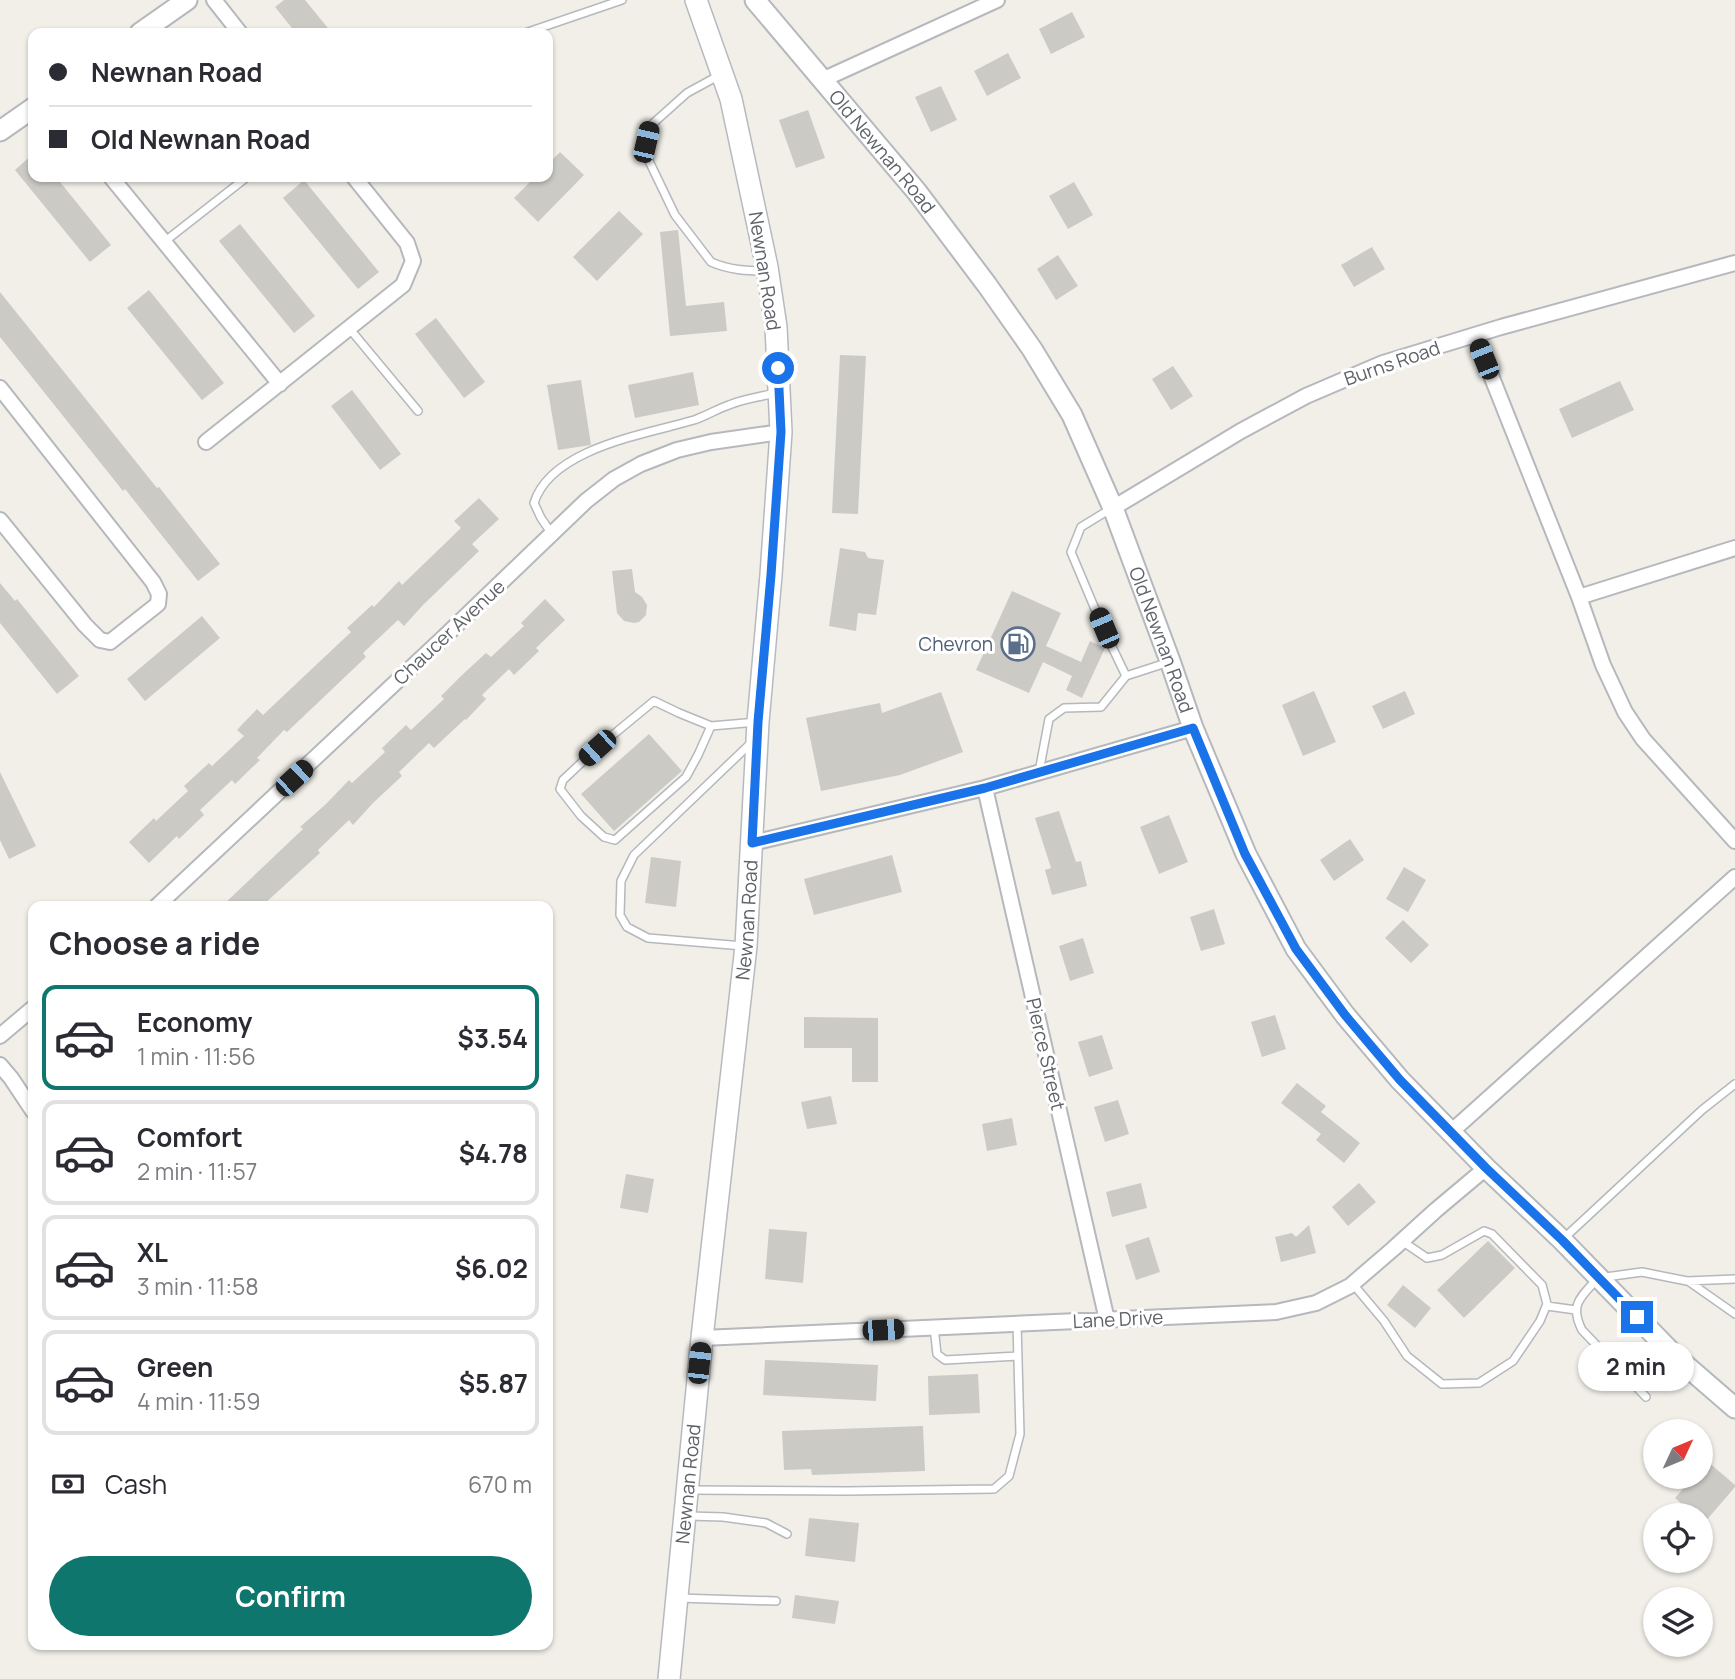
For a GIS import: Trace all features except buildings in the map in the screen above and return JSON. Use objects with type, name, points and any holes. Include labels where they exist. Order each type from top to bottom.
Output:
[{"type":"main road","name":"Newnan Road","points":[[669,1679],[702,1338],[746,946],[757,729],[781,432],[776,327],[768,271],[731,99],[696,0]]},
{"type":"street","points":[[147,28],[187,0]]},
{"type":"street","points":[[214,0],[236,28]]},
{"type":"street","name":"Old Newnan Road","points":[[755,0],[917,192],[1032,349],[1072,415],[1113,508],[1193,728],[1245,854],[1296,949],[1384,1062],[1676,1357],[1735,1408]]},
{"type":"street","points":[[822,80],[997,0]]},
{"type":"street","points":[[0,131],[28,111]]},
{"type":"street","points":[[115,182],[280,384]]},
{"type":"street","points":[[206,442],[403,285],[413,261],[407,243],[358,182]]},
{"type":"street","name":"Burns Road","points":[[1113,508],[1241,431],[1306,396],[1383,363],[1735,263]]},
{"type":"street","points":[[1475,335],[1579,597],[1603,665],[1625,712],[1643,739],[1735,841]]},
{"type":"street","points":[[0,388],[153,582],[159,594],[158,604],[110,642],[100,640],[0,520]]},
{"type":"street","name":"Chaucer Avenue","points":[[162,901],[586,501],[614,479],[641,464],[677,450],[781,432]]},
{"type":"street","points":[[1579,597],[1735,548]]},
{"type":"street","points":[[752,843],[985,788],[1193,728]]},
{"type":"street","name":"Pierce Street","points":[[985,788],[1107,1320]]},
{"type":"street","points":[[1451,1132],[1735,877]]},
{"type":"street","points":[[0,1036],[28,1012]]},
{"type":"street","points":[[0,1065],[28,1104]]},
{"type":"street","name":"Lane Drive","points":[[702,1338],[1276,1312],[1316,1303],[1353,1283],[1486,1168]]},
{"type":"lane","points":[[540,28],[622,0]]},
{"type":"lane","points":[[722,74],[687,93],[649,127],[646,142],[649,161],[675,215],[711,262],[743,271],[768,271]]},
{"type":"lane","points":[[164,242],[241,182]]},
{"type":"lane","points":[[349,328],[418,411]]},
{"type":"lane","points":[[552,534],[534,503],[538,490],[556,470],[591,451],[641,433],[696,419],[730,404],[779,392]]},
{"type":"lane","points":[[1113,508],[1081,527],[1071,552],[1126,676]]},
{"type":"lane","points":[[1039,773],[1049,719],[1064,708],[1101,707],[1126,676],[1170,661]]},
{"type":"lane","points":[[711,726],[686,778],[615,840],[604,837],[581,816],[561,789],[562,780],[654,701],[711,726],[757,729]]},
{"type":"lane","points":[[746,946],[648,938],[638,933],[627,927],[620,915],[621,881],[634,855],[757,729]]},
{"type":"lane","points":[[1562,1240],[1702,1110],[1735,1084]]},
{"type":"lane","points":[[1353,1283],[1384,1321],[1407,1356],[1442,1384],[1479,1383],[1513,1361],[1547,1306],[1542,1285],[1492,1234],[1484,1231],[1442,1255],[1427,1258],[1402,1241]]},
{"type":"lane","points":[[1646,1397],[1582,1330],[1576,1318],[1576,1306],[1583,1295],[1598,1278],[1642,1272],[1687,1281],[1735,1279]]},
{"type":"lane","points":[[1687,1281],[1735,1314]]},
{"type":"lane","points":[[1547,1306],[1576,1310]]},
{"type":"lane","points":[[687,1490],[847,1492],[993,1489],[1009,1476],[1020,1434],[1017,1324]]},
{"type":"lane","points":[[934,1327],[937,1354],[945,1360],[1018,1356]]},
{"type":"lane","points":[[685,1516],[723,1517],[766,1523],[787,1534]]},
{"type":"lane","points":[[677,1598],[776,1601]]},
{"type":"place","name":"Chevron","points":[[1018,644]]},
{"type":"route","points":[[778,368],[781,432],[758,722],[752,843],[985,788],[1193,728],[1245,854],[1296,949],[1345,1015],[1400,1080],[1637,1317]]}]
